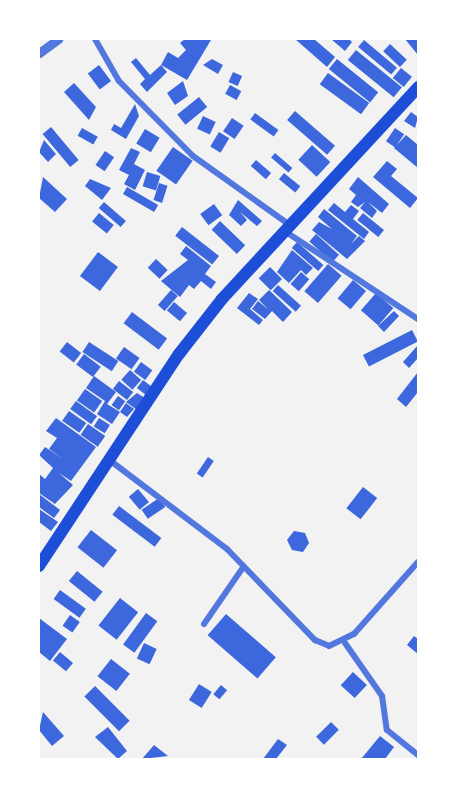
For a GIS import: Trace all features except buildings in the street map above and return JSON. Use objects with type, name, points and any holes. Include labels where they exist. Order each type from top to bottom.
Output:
[{"type":"main road","points":[[39,566],[112,462],[179,354],[285,226],[418,87]]},
{"type":"street","points":[[39,53],[58,39]]},
{"type":"street","points":[[95,39],[119,81],[193,156],[285,226],[418,319]]},
{"type":"street","points":[[112,462],[244,566],[315,640],[329,646],[345,643],[418,562]]},
{"type":"street","points":[[204,624],[244,566]]},
{"type":"street","points":[[345,643],[382,696],[387,730],[418,755]]}]
